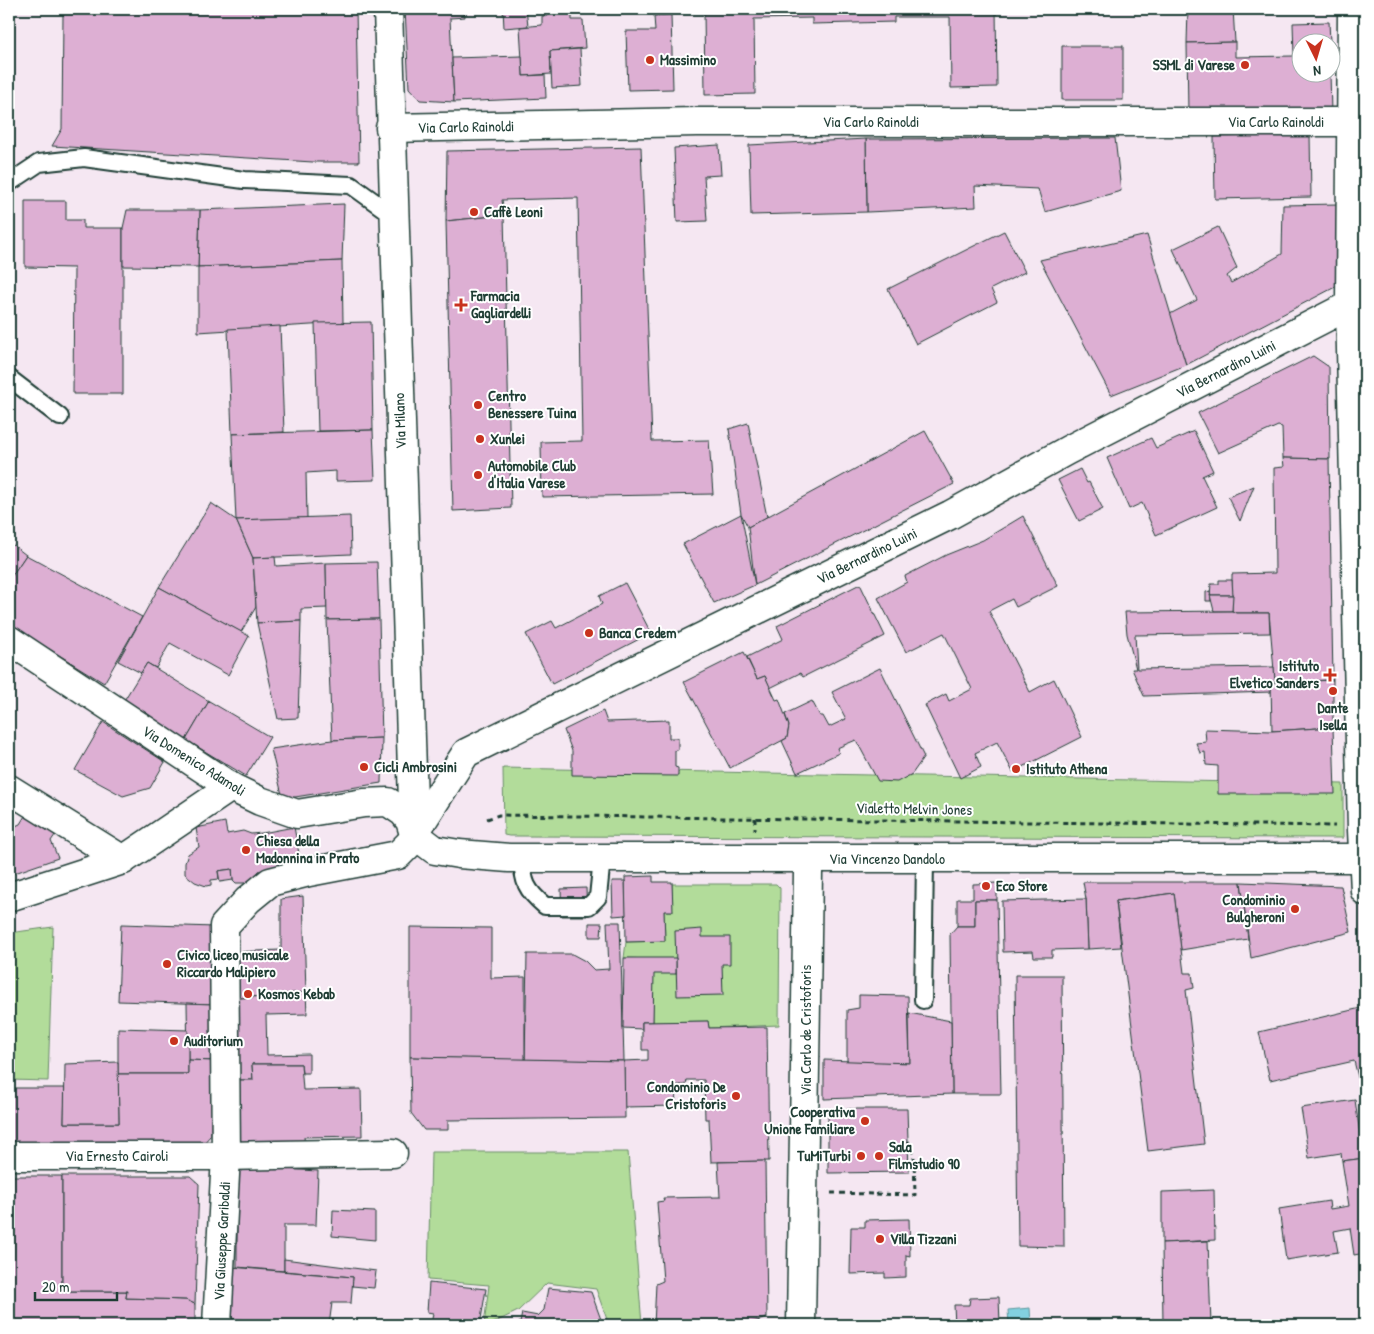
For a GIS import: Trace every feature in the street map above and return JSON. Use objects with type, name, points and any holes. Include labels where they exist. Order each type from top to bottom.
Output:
[{"type":"street","name":"Via Milano","points":[[388,9],[390,128],[414,834]]},
{"type":"street","points":[[1352,9],[1352,122],[1359,234],[1357,302],[1365,891]]},
{"type":"street","name":"Via Carlo Rainoldi","points":[[390,128],[697,122],[1352,122]]},
{"type":"street","name":"Via Bernardino Luini","points":[[414,834],[466,752],[950,515],[1068,450],[1357,302]]},
{"type":"street","name":"Via Domenico Adamoli","points":[[9,640],[231,787],[297,814],[388,802],[402,812],[410,821],[414,834]]},
{"type":"street","points":[[9,897],[123,860],[231,787]]},
{"type":"street","points":[[9,789],[123,860]]},
{"type":"street","name":"Via Vincenzo Dandolo","points":[[414,834],[435,850],[459,854],[522,858],[1364,858]]},
{"type":"street","name":"Via Giuseppe Garibaldi","points":[[217,1325],[226,1156],[224,926],[248,900],[270,882],[309,872],[398,855],[412,841],[414,834]]},
{"type":"street","name":"Via Carlo de Cristoforis","points":[[798,1324],[805,1193],[806,898],[808,872],[806,859]]},
{"type":"street","points":[[226,1156],[393,1153]]},
{"type":"street","name":"Via Ernesto Cairoli","points":[[9,1156],[226,1156]]},
{"type":"lane","points":[[9,183],[39,163],[84,158],[244,180],[351,185],[394,216]]},
{"type":"lane","points":[[9,378],[60,418]]},
{"type":"lane","points":[[522,858],[523,877],[531,894],[545,906],[589,906],[595,902],[598,897],[602,858]]},
{"type":"lane","points":[[923,1000],[925,859]]},
{"type":"path","name":"Vialetto Melvin Jones","points":[[487,819],[499,815],[1341,826]]},
{"type":"path","points":[[805,1193],[915,1195],[914,1155],[908,1141]]},
{"type":"green space","points":[[503,768],[1343,784],[1343,838],[509,836],[504,835]]},
{"type":"green space","points":[[672,884],[776,884],[780,888],[779,1025],[709,1028],[708,1021],[653,1022],[653,959],[624,958],[626,942],[665,941],[664,911],[672,911]]},
{"type":"green space","points":[[53,927],[48,1081],[9,1080],[9,933]]},
{"type":"green space","points":[[431,1152],[628,1152],[642,1325],[609,1325],[596,1289],[547,1283],[518,1311],[489,1325],[484,1325],[489,1285],[428,1280]]},
{"type":"water","points":[[1030,1308],[1031,1325],[1009,1325],[1008,1310]]},
{"type":"building","points":[[69,9],[356,9],[359,162],[313,162],[52,146],[62,129],[63,15]]},
{"type":"building","points":[[405,9],[464,9],[465,17],[450,18],[454,102],[420,100],[409,88]]},
{"type":"building","points":[[503,9],[526,9],[528,26],[504,28]]},
{"type":"building","points":[[548,9],[572,9],[572,20],[583,20],[585,48],[550,51],[551,74],[523,76],[520,27],[542,25],[542,16],[548,16]]},
{"type":"building","points":[[704,9],[996,9],[997,87],[951,88],[950,17],[894,17],[894,22],[812,24],[812,18],[754,19],[755,94],[705,95]]},
{"type":"building","points":[[1188,9],[1233,9],[1235,42],[1187,43]]},
{"type":"building","name":"Massimino","points":[[671,15],[673,89],[628,90],[626,31],[655,31],[654,16]]},
{"type":"building","name":"SSML di Varese","points":[[1329,22],[1330,32],[1293,32],[1293,23]]},
{"type":"building","name":"SSML di Varese","points":[[1235,42],[1235,57],[1292,56],[1292,82],[1330,82],[1331,114],[1188,113],[1187,43]]},
{"type":"building","points":[[1062,46],[1123,46],[1123,100],[1062,100]]},
{"type":"building","points":[[580,49],[582,86],[552,88],[550,51]]},
{"type":"building","points":[[522,56],[523,76],[545,75],[546,98],[454,102],[452,58]]},
{"type":"building","points":[[1310,135],[1311,197],[1215,199],[1214,137]]},
{"type":"building","points":[[1115,138],[1121,191],[1045,212],[1038,189],[975,186],[976,207],[867,212],[866,139]]},
{"type":"building","points":[[866,139],[867,212],[751,215],[749,145]]},
{"type":"building","points":[[719,145],[721,175],[704,176],[707,221],[677,222],[674,148]]},
{"type":"building","points":[[641,147],[652,441],[709,440],[713,494],[542,497],[541,442],[582,441],[578,198],[502,200],[504,215],[446,221],[447,151]]},
{"type":"building","points":[[25,201],[66,201],[66,220],[83,220],[83,228],[123,228],[123,394],[73,394],[74,268],[25,267]]},
{"type":"building","points":[[344,204],[342,261],[198,267],[200,210]]},
{"type":"building","points":[[1339,204],[1337,286],[1186,365],[1170,314],[1197,300],[1173,249],[1218,227],[1237,268],[1227,276],[1231,283],[1282,254],[1283,205]]},
{"type":"building","points":[[127,210],[200,210],[198,267],[123,266],[123,228]]},
{"type":"building","points":[[504,215],[511,508],[453,511],[446,221]]},
{"type":"building","points":[[1004,231],[1025,272],[991,289],[997,302],[916,344],[888,289]]},
{"type":"building","points":[[1147,235],[1186,365],[1111,395],[1040,260]]},
{"type":"building","points":[[342,261],[343,323],[198,332],[198,267]]},
{"type":"building","points":[[371,322],[373,430],[318,431],[315,323]]},
{"type":"building","points":[[280,326],[284,432],[232,434],[228,329]]},
{"type":"building","points":[[1313,356],[1329,367],[1330,459],[1283,458],[1282,427],[1278,426],[1218,453],[1198,413]]},
{"type":"building","points":[[748,423],[767,517],[748,527],[741,514],[729,429]]},
{"type":"building","points":[[373,430],[375,480],[336,481],[336,471],[306,473],[307,518],[236,520],[232,434]]},
{"type":"building","points":[[925,431],[954,484],[755,585],[748,527]]},
{"type":"building","points":[[1194,431],[1213,471],[1202,476],[1217,507],[1156,535],[1142,503],[1129,509],[1107,458],[1151,438],[1156,448]]},
{"type":"building","points":[[1283,458],[1329,459],[1333,680],[1275,682],[1269,613],[1236,613],[1232,611],[1232,574],[1275,573],[1274,468],[1284,467]]},
{"type":"building","points":[[1080,469],[1103,509],[1079,521],[1058,480]]},
{"type":"building","points":[[1254,486],[1240,521],[1228,497]]},
{"type":"building","points":[[9,490],[12,491],[9,512]]},
{"type":"building","points":[[211,503],[236,520],[253,558],[256,607],[241,632],[159,587]]},
{"type":"building","points":[[741,514],[755,585],[714,603],[683,544]]},
{"type":"building","points":[[350,516],[351,554],[253,558],[236,520]]},
{"type":"building","points":[[1023,516],[1058,586],[1016,607],[1012,599],[989,611],[1030,692],[1054,679],[1082,737],[1013,772],[997,742],[975,753],[981,767],[960,778],[925,705],[946,694],[949,701],[972,689],[944,633],[906,652],[878,598],[907,582],[905,576],[946,555],[983,540]]},
{"type":"building","points":[[9,542],[26,555],[9,580]]},
{"type":"building","points":[[26,555],[142,617],[104,683],[9,624],[9,580]]},
{"type":"building","points":[[275,557],[276,566],[326,563],[327,608],[301,609],[301,621],[257,623],[253,558]]},
{"type":"building","points":[[377,562],[379,619],[327,620],[326,563]]},
{"type":"building","points":[[1219,580],[1232,580],[1233,595],[1210,595],[1211,584],[1219,584]]},
{"type":"building","name":"Banca Credem","points":[[625,583],[651,633],[552,684],[526,634],[552,621],[556,628],[602,604],[599,596]]},
{"type":"building","points":[[860,584],[885,636],[803,677],[800,673],[770,688],[765,676],[757,679],[747,657],[783,639],[777,626]]},
{"type":"building","points":[[159,587],[249,636],[228,675],[170,643],[156,668],[147,663],[141,673],[118,661]]},
{"type":"building","points":[[1210,591],[1211,601],[1206,601],[1206,592]]},
{"type":"building","points":[[1210,595],[1233,595],[1232,611],[1214,611]]},
{"type":"building","points":[[1232,611],[1236,613],[1269,613],[1270,633],[1135,635],[1137,669],[1274,667],[1275,682],[1271,683],[1271,692],[1144,696],[1132,669],[1136,669],[1127,634],[1125,612]]},
{"type":"building","points":[[379,619],[382,738],[332,740],[327,620]]},
{"type":"building","points":[[301,621],[298,718],[278,719],[257,623]]},
{"type":"building","points":[[744,652],[757,679],[765,676],[776,700],[779,699],[789,726],[787,738],[730,768],[684,682]]},
{"type":"building","points":[[147,663],[209,701],[186,740],[123,702]]},
{"type":"building","points":[[880,668],[924,757],[912,774],[897,782],[878,781],[856,740],[837,748],[839,753],[797,773],[782,741],[787,738],[789,726],[785,714],[812,701],[820,716],[823,716],[829,727],[846,719],[832,692]]},
{"type":"building","points":[[1333,680],[1333,727],[1272,731],[1271,683]]},
{"type":"building","points":[[209,701],[270,737],[246,776],[186,740]]},
{"type":"building","points":[[603,711],[607,722],[669,720],[669,738],[678,738],[678,750],[675,750],[675,767],[678,768],[678,776],[572,775],[572,751],[564,730]]},
{"type":"building","points":[[103,722],[165,762],[150,788],[123,796],[75,770]]},
{"type":"building","points":[[1333,727],[1335,794],[1218,794],[1218,766],[1206,765],[1205,752],[1200,753],[1196,743],[1206,742],[1205,729],[1272,731]]},
{"type":"building","points":[[382,738],[381,783],[283,799],[271,749],[332,740]]},
{"type":"building","points":[[28,811],[59,829],[51,841],[58,858],[9,875],[9,829],[20,824]]},
{"type":"building","name":"Chiesa della Madonnina in Prato","points":[[225,822],[227,834],[243,831],[251,834],[262,833],[294,827],[300,859],[286,863],[287,866],[259,871],[257,877],[246,883],[236,883],[233,880],[232,869],[218,871],[219,879],[211,880],[211,885],[206,886],[195,882],[185,874],[185,863],[188,854],[199,847],[196,828]]},
{"type":"building","points":[[232,869],[233,880],[220,882],[218,871]]},
{"type":"building","points":[[653,876],[653,882],[672,882],[673,911],[664,911],[665,941],[626,942],[625,877]]},
{"type":"building","points":[[612,881],[625,881],[626,915],[613,916]]},
{"type":"building","points":[[1083,882],[1241,882],[1248,939],[1181,950],[1174,893],[1116,901],[1121,947],[1088,949],[1086,899]]},
{"type":"building","name":"Condominio Bulgheroni","points":[[1241,882],[1341,886],[1351,932],[1251,958]]},
{"type":"building","points":[[997,883],[997,900],[975,900],[975,926],[957,926],[957,899],[973,899],[973,884]]},
{"type":"building","points":[[586,888],[587,916],[562,916],[561,889]]},
{"type":"building","points":[[1174,893],[1184,973],[1192,973],[1194,988],[1186,990],[1204,1144],[1148,1151],[1116,901]]},
{"type":"building","points":[[303,896],[306,992],[231,999],[231,952],[281,950],[281,899]]},
{"type":"building","points":[[1086,899],[1088,949],[1052,950],[1052,957],[1034,957],[1033,951],[1003,952],[1002,901]]},
{"type":"building","points":[[975,900],[997,900],[1001,1094],[952,1094],[950,934],[957,926],[975,926]]},
{"type":"building","points":[[607,922],[620,922],[624,1061],[525,1060],[527,954],[572,954],[585,961],[594,970],[609,969]]},
{"type":"building","points":[[589,923],[602,923],[601,937],[589,937]]},
{"type":"building","name":"Civico liceo musicale Riccardo Malipiero","points":[[121,924],[215,927],[212,1004],[118,1001]]},
{"type":"building","points":[[410,927],[491,928],[491,978],[525,977],[525,1060],[410,1057]]},
{"type":"building","points":[[702,929],[702,937],[730,937],[730,964],[722,964],[723,995],[677,996],[675,931]]},
{"type":"building","points":[[624,958],[676,958],[676,974],[654,974],[653,1022],[642,1022],[642,1029],[623,1028]]},
{"type":"building","points":[[1015,975],[1062,975],[1064,1247],[1018,1246]]},
{"type":"building","points":[[306,992],[307,1014],[266,1015],[267,1055],[309,1054],[309,1073],[302,1073],[301,1064],[252,1064],[253,1080],[232,1080],[231,999]]},
{"type":"building","points":[[859,995],[908,996],[910,1063],[847,1062],[847,1010],[859,1008]]},
{"type":"building","points":[[187,1003],[212,1004],[213,1061],[188,1060]]},
{"type":"building","points":[[1365,1007],[1365,1080],[1359,1081],[1354,1061],[1270,1080],[1259,1032]]},
{"type":"building","points":[[909,1013],[951,1021],[952,1094],[824,1099],[824,1060],[910,1063]]},
{"type":"building","name":"Condominio De Cristoforis","points":[[708,1021],[709,1028],[767,1027],[769,1161],[711,1162],[709,1119],[705,1119],[704,1080],[687,1080],[686,1085],[675,1085],[676,1106],[624,1107],[624,1061],[648,1060],[648,1050],[642,1050],[642,1022]]},
{"type":"building","points":[[118,1028],[188,1030],[188,1074],[118,1074]]},
{"type":"building","points":[[410,1057],[624,1061],[625,1118],[448,1120],[448,1130],[424,1130],[411,1113]]},
{"type":"building","points":[[188,1060],[213,1061],[211,1135],[201,1146],[9,1147],[9,1088],[65,1088],[64,1123],[119,1123],[118,1074],[188,1074]]},
{"type":"building","points":[[118,1062],[119,1123],[64,1123],[65,1064]]},
{"type":"building","points":[[252,1064],[301,1064],[303,1090],[361,1089],[362,1136],[304,1137],[305,1145],[238,1146],[237,1080],[253,1080]]},
{"type":"building","points":[[1355,1100],[1360,1134],[1365,1134],[1365,1158],[1342,1161],[1341,1153],[1309,1158],[1301,1108]]},
{"type":"building","points":[[828,1109],[907,1109],[909,1172],[828,1173]]},
{"type":"building","points":[[1365,1158],[1365,1253],[1354,1255],[1350,1228],[1334,1231],[1338,1252],[1286,1260],[1279,1209],[1329,1201],[1330,1209],[1349,1206],[1342,1161]]},
{"type":"building","points":[[765,1161],[767,1318],[743,1325],[654,1325],[656,1284],[663,1281],[657,1202],[664,1201],[663,1198],[720,1197],[718,1162]]},
{"type":"building","points":[[249,1167],[318,1171],[316,1225],[284,1225],[284,1271],[237,1267],[237,1178],[239,1172]]},
{"type":"building","points":[[9,1176],[62,1176],[62,1291],[127,1291],[126,1298],[186,1300],[195,1304],[195,1325],[9,1325]]},
{"type":"building","points":[[62,1176],[190,1176],[199,1184],[195,1304],[186,1300],[126,1298],[127,1291],[62,1291]]},
{"type":"building","points":[[1214,1190],[1215,1240],[1162,1243],[1162,1192]]},
{"type":"building","points":[[333,1210],[375,1212],[375,1240],[332,1236]]},
{"type":"building","name":"Villa Tizzani","points":[[909,1219],[910,1256],[906,1255],[906,1277],[885,1278],[885,1273],[850,1274],[851,1227],[865,1227],[865,1220]]},
{"type":"building","points":[[1208,1241],[1211,1325],[1163,1325],[1162,1243]]},
{"type":"building","points":[[284,1259],[376,1271],[374,1288],[352,1286],[353,1277],[284,1271]]},
{"type":"building","points":[[231,1267],[353,1277],[351,1303],[332,1303],[329,1325],[281,1325],[282,1321],[232,1319]]},
{"type":"building","points":[[429,1283],[486,1289],[480,1325],[431,1325],[433,1313],[427,1312]]},
{"type":"building","points":[[548,1288],[591,1292],[603,1325],[511,1325],[520,1323],[522,1313],[538,1316],[544,1310]]},
{"type":"building","points":[[999,1297],[1000,1325],[955,1325],[954,1305],[969,1305],[970,1298]]},
{"type":"place","name":"Massimino","points":[[650,60]]},
{"type":"place","name":"SSML di Varese","points":[[1245,65]]},
{"type":"place","name":"Caffè Leoni","points":[[474,212]]},
{"type":"place","name":"Farmacia Gagliardelli","points":[[461,305]]},
{"type":"place","name":"Centro Benessere Tuina","points":[[478,405]]},
{"type":"place","name":"Xunlei","points":[[480,439]]},
{"type":"place","name":"Automobile Club d'Italia Varese","points":[[478,475]]},
{"type":"place","name":"Banca Credem","points":[[589,633]]},
{"type":"place","name":"Istituto Elvetico Sanders","points":[[1330,675]]},
{"type":"place","name":"Dante Isella","points":[[1333,691]]},
{"type":"place","name":"Cicli Ambrosini","points":[[364,767]]},
{"type":"place","name":"Istituto Athena","points":[[1016,769]]},
{"type":"place","name":"Chiesa della Madonnina in Prato","points":[[246,850]]},
{"type":"place","name":"Eco Store","points":[[986,886]]},
{"type":"place","name":"Condominio Bulgheroni","points":[[1295,909]]},
{"type":"place","name":"Civico liceo musicale Riccardo Malipiero","points":[[167,964]]},
{"type":"place","name":"Kosmos Kebab","points":[[248,994]]},
{"type":"place","name":"Auditorium","points":[[174,1041]]},
{"type":"place","name":"Condominio De Cristoforis","points":[[736,1096]]},
{"type":"place","name":"Cooperativa Unione Familiare","points":[[865,1121]]},
{"type":"place","name":"TuMiTurbi","points":[[861,1156]]},
{"type":"place","name":"Sala Filmstudio 90","points":[[879,1156]]},
{"type":"place","name":"Villa Tizzani","points":[[880,1239]]}]
